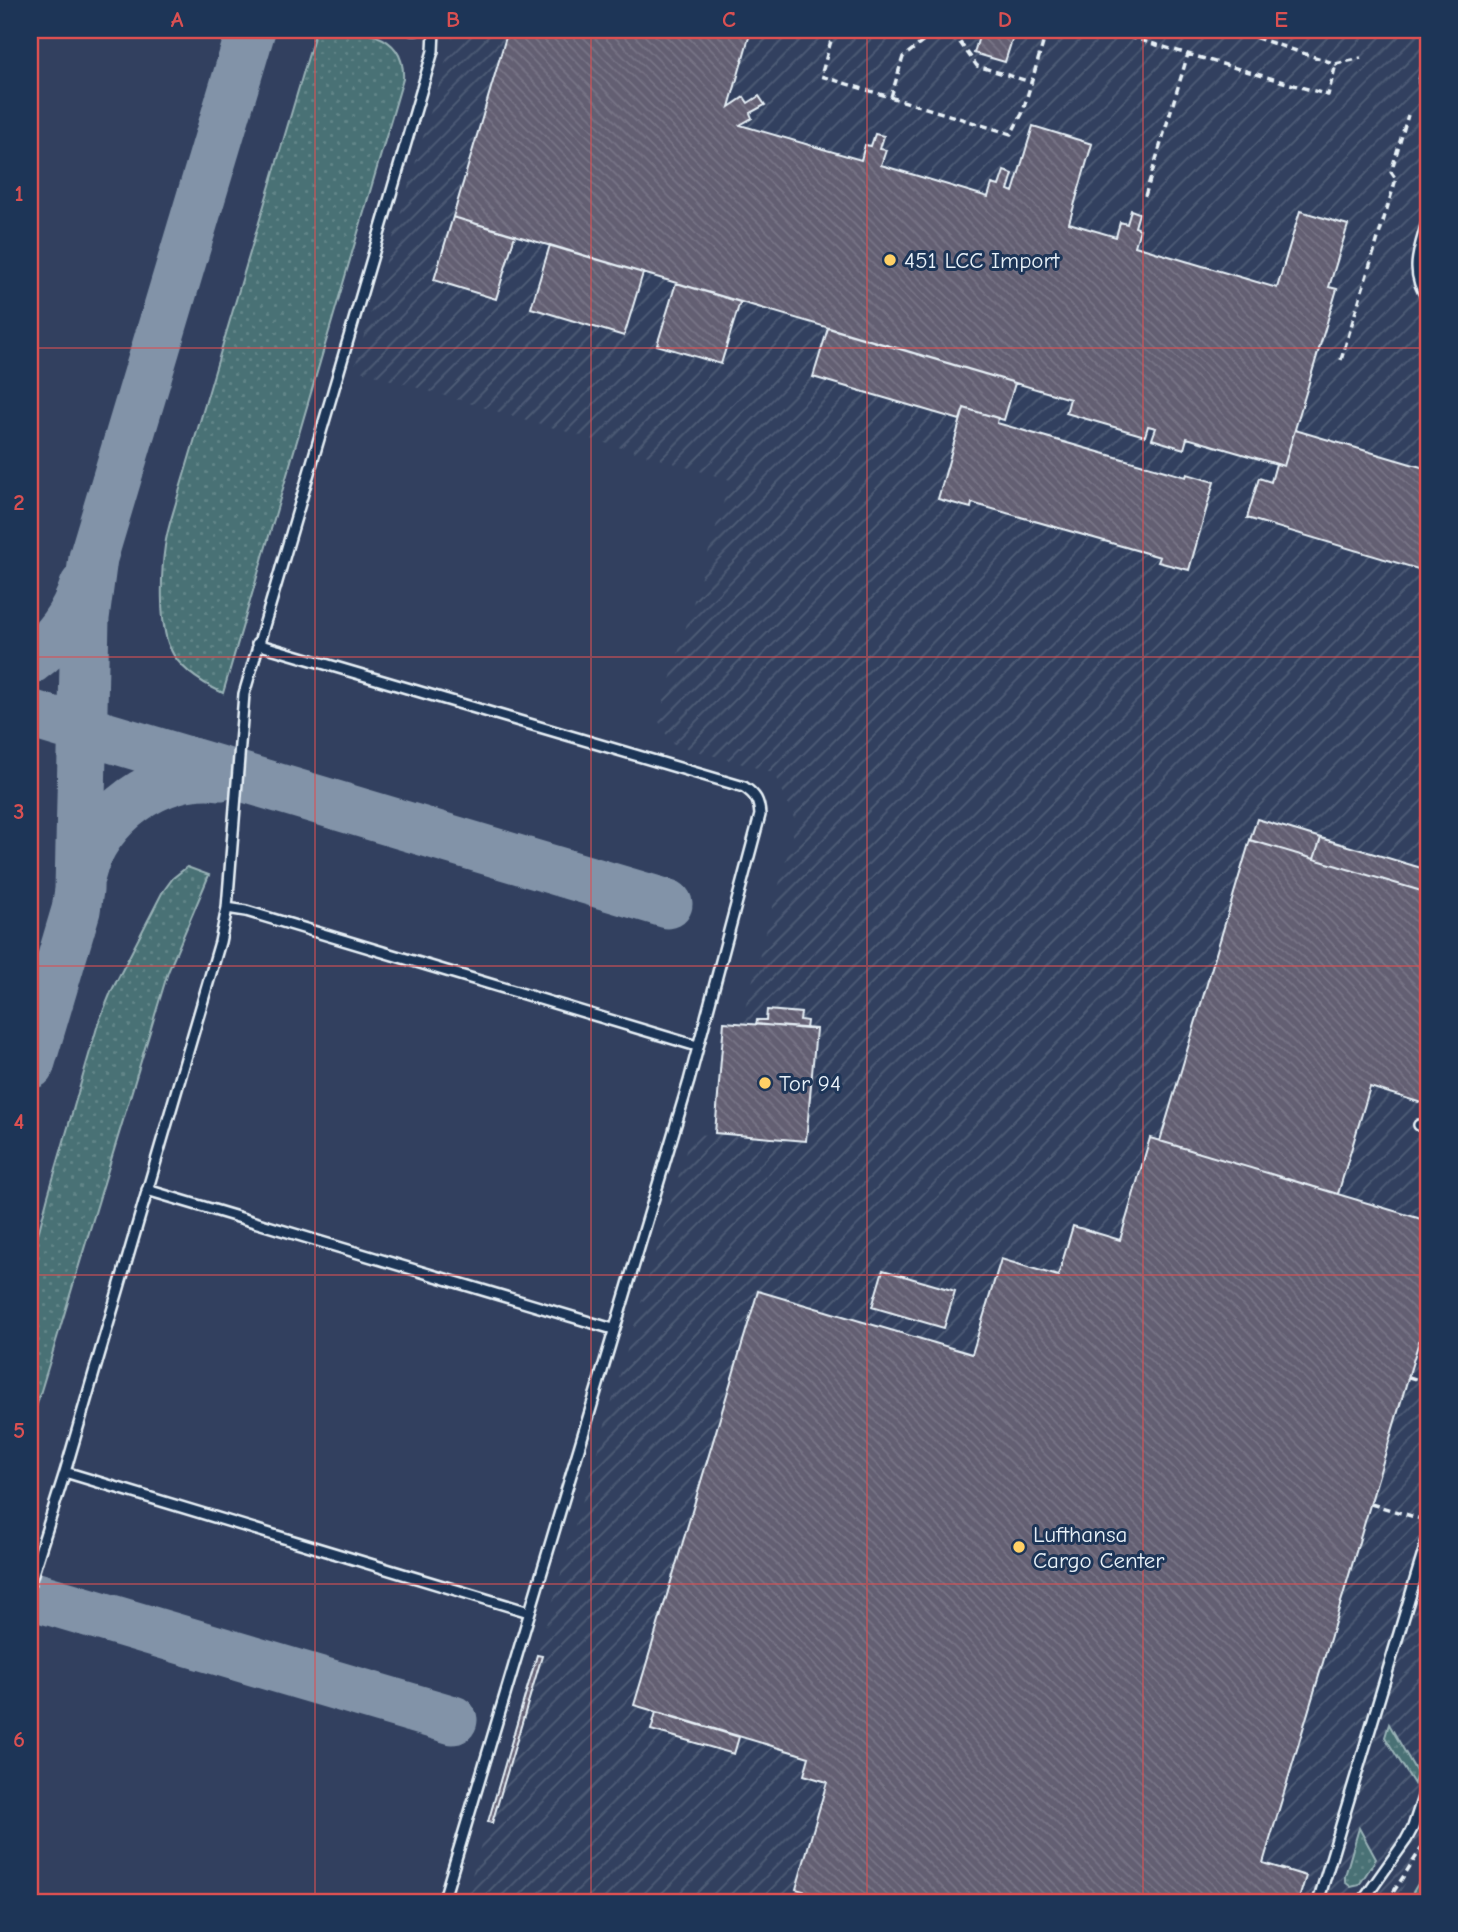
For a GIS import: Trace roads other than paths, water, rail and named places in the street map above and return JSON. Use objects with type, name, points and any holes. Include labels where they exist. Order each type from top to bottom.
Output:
[{"type":"lane","points":[[30,1583],[220,942],[228,908],[244,694],[433,51],[434,30]]},
{"type":"lane","points":[[1424,82],[1428,67]]},
{"type":"lane","points":[[1428,219],[1416,264],[1416,275],[1428,299]]},
{"type":"lane","points":[[257,644],[744,787],[754,793],[759,803],[760,815],[680,1112],[443,1902]]},
{"type":"lane","points":[[228,908],[697,1046]]},
{"type":"lane","points":[[147,1190],[613,1329]]},
{"type":"lane","points":[[65,1472],[529,1612]]},
{"type":"lane","points":[[1318,1902],[1428,1537]]},
{"type":"lane","points":[[1362,1902],[1406,1840],[1428,1782]]},
{"type":"place","name":"451 LCC Import","points":[[890,260]]},
{"type":"place","name":"Tor 94","points":[[765,1083]]},
{"type":"place","name":"Lufthansa Cargo Center","points":[[1019,1547]]}]
